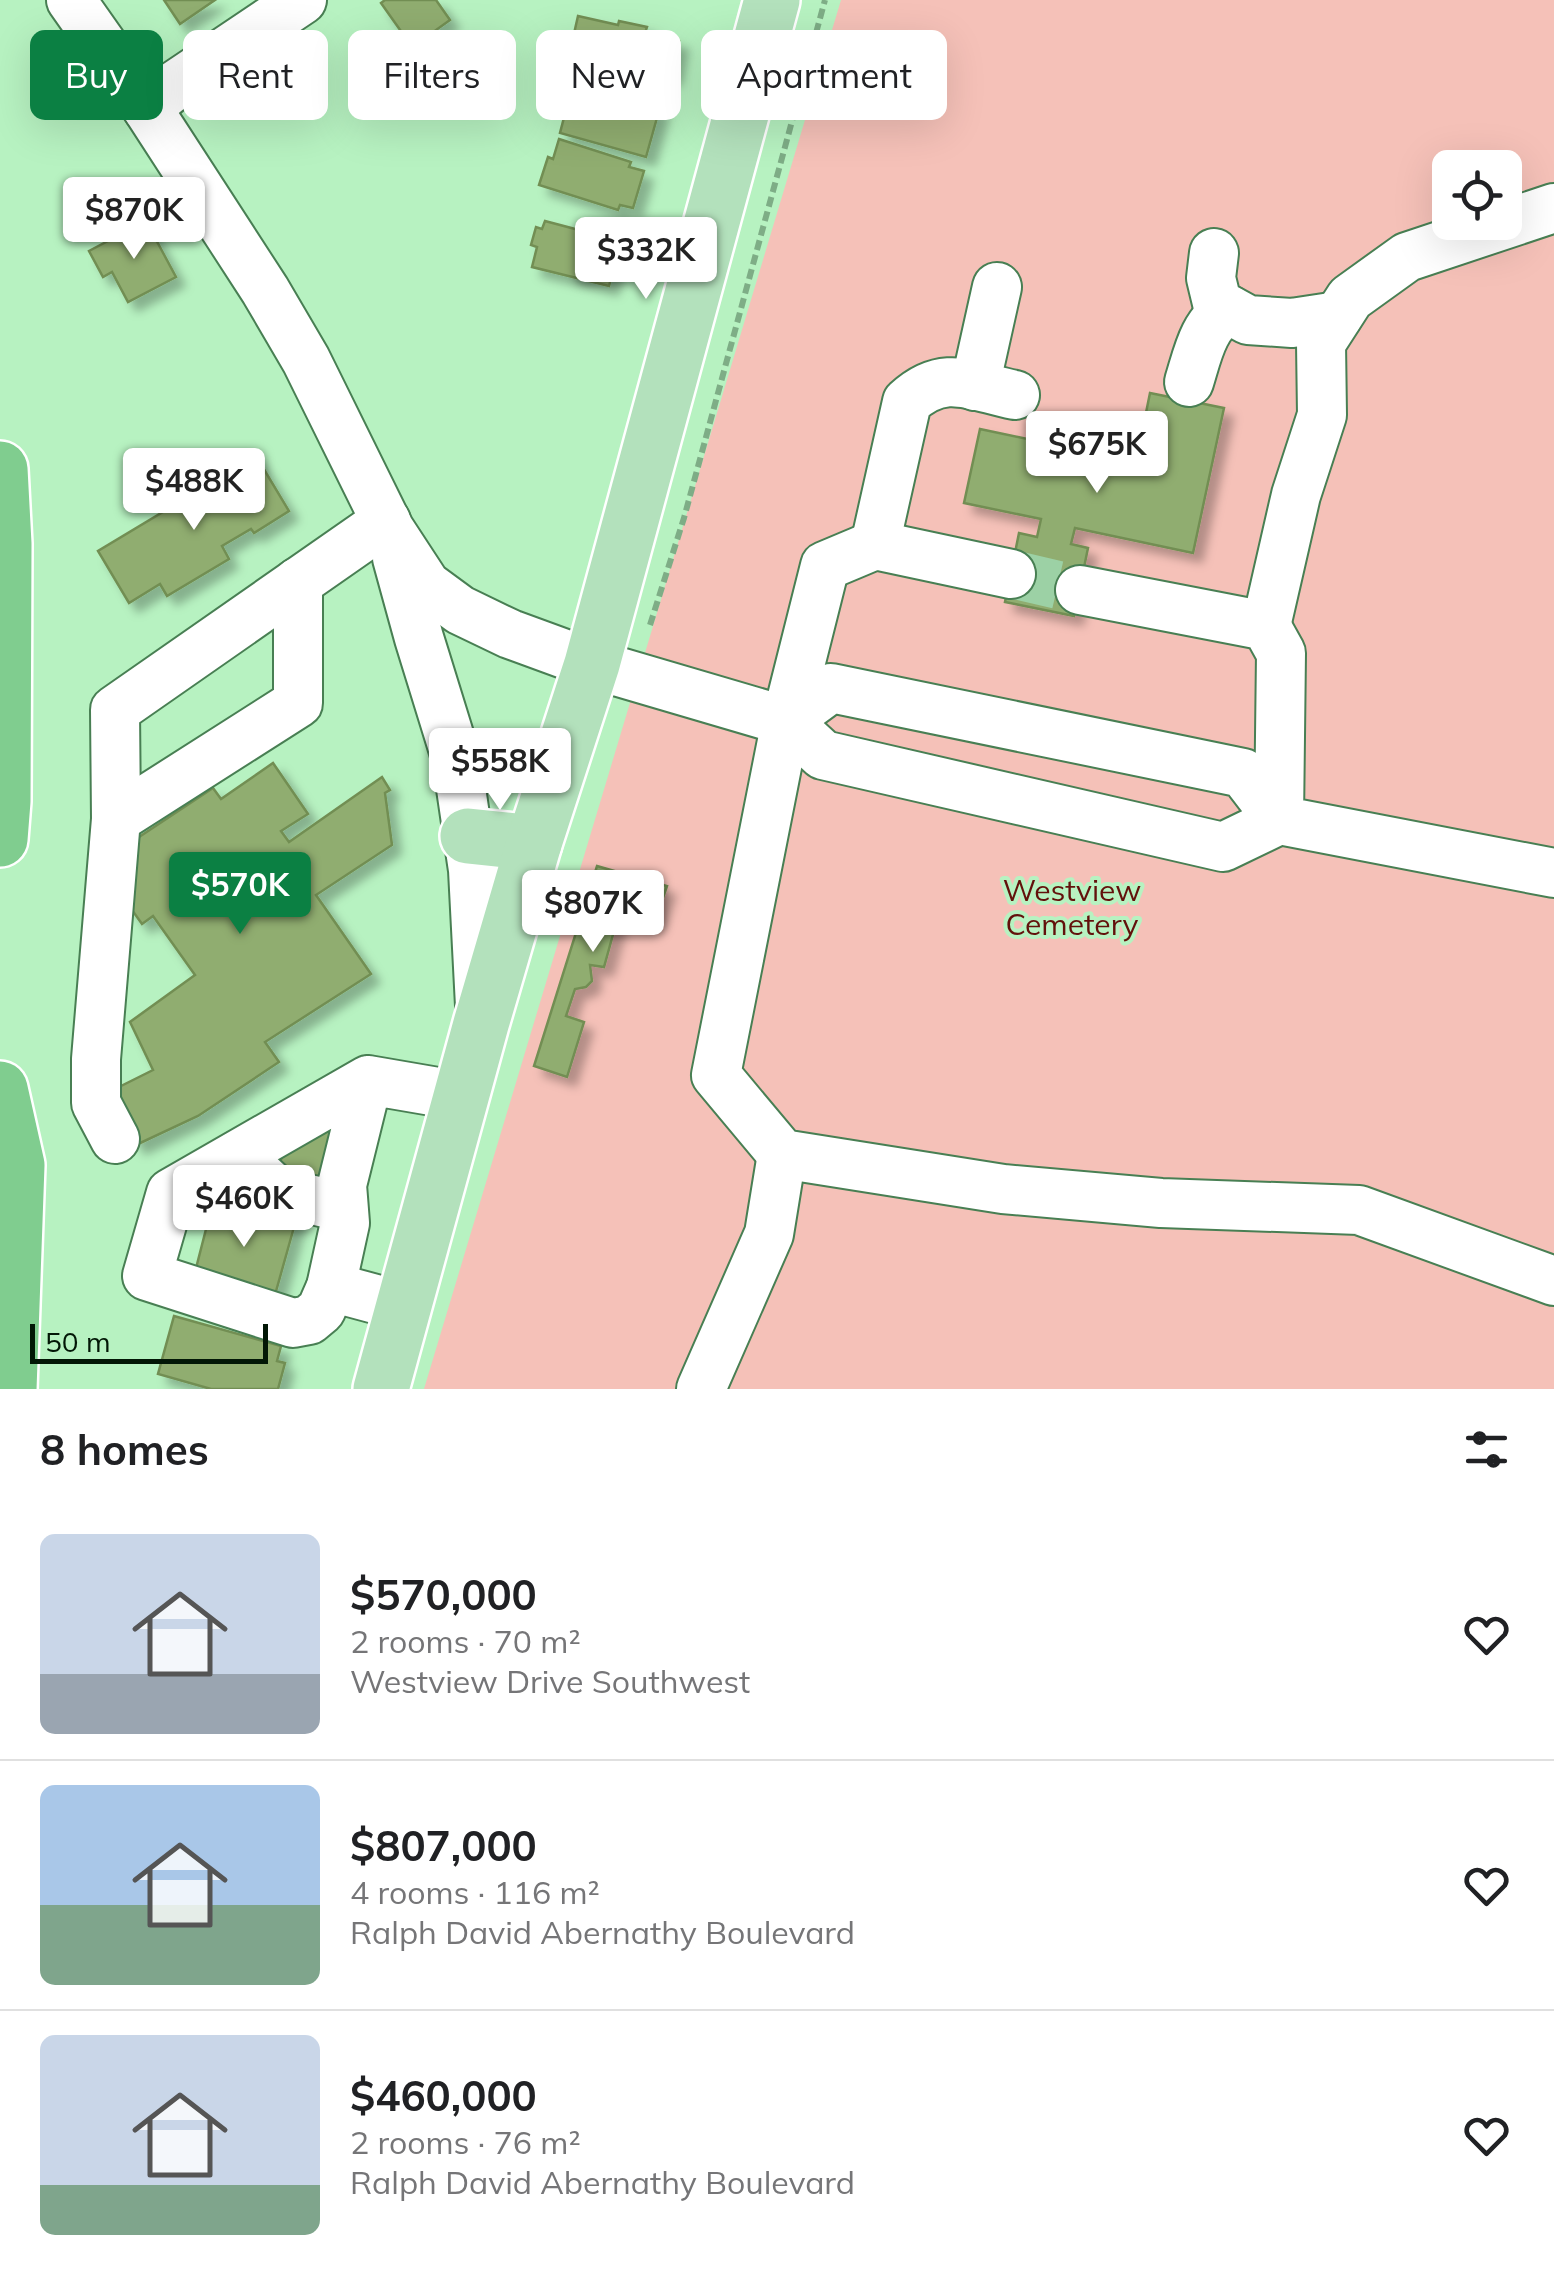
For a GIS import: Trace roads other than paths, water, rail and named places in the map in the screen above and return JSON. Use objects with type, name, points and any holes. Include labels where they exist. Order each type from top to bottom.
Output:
[{"type":"highway","points":[[0,469],[4,599],[0,839]]},
{"type":"highway","points":[[0,1089],[17,1165],[9,1389]]},
{"type":"main road","points":[[381,1389],[481,1024],[592,664],[772,0]]},
{"type":"main road","points":[[468,836],[534,844]]},
{"type":"street","points":[[163,95],[302,0]]},
{"type":"street","points":[[155,120],[306,360],[388,525],[426,585],[460,610],[510,634],[592,664],[786,721],[823,756],[1223,847],[1279,820],[1554,873]]},
{"type":"street","points":[[1279,820],[1281,652],[1266,626],[1296,496],[1322,416],[1322,343],[1350,298],[1407,257],[1554,208]]},
{"type":"street","points":[[1214,254],[1211,278],[1217,303],[1248,320],[1292,324],[1338,316]]},
{"type":"street","points":[[875,545],[906,402],[922,388],[944,381],[995,391],[997,287]]},
{"type":"street","points":[[1189,382],[1204,336],[1218,315],[1229,310]]},
{"type":"street","points":[[115,1139],[96,1103],[96,1059],[116,819],[115,710],[298,582],[388,525]]},
{"type":"street","points":[[388,525],[458,761],[472,870],[481,1024]]},
{"type":"street","points":[[1011,574],[875,545],[826,566],[786,721],[716,1075],[782,1154],[1003,1188],[1162,1203],[1359,1210],[1554,1281]]},
{"type":"street","points":[[116,819],[298,703],[298,582]]},
{"type":"street","points":[[1080,590],[1266,626]]},
{"type":"street","points":[[786,721],[832,688],[1243,773],[1279,820]]},
{"type":"street","points":[[368,1080],[342,1185],[343,1240],[322,1310],[309,1320],[293,1323],[147,1276],[171,1193],[368,1080],[461,1096]]},
{"type":"street","points":[[701,1389],[769,1234],[782,1154]]},
{"type":"street","points":[[238,1155],[278,1192],[344,1207]]},
{"type":"street","points":[[331,1287],[405,1307]]},
{"type":"tunnel","points":[[1011,574],[1080,590]]},
{"type":"park label","name":"Westview Cemetery","points":[[1072,907]]}]
